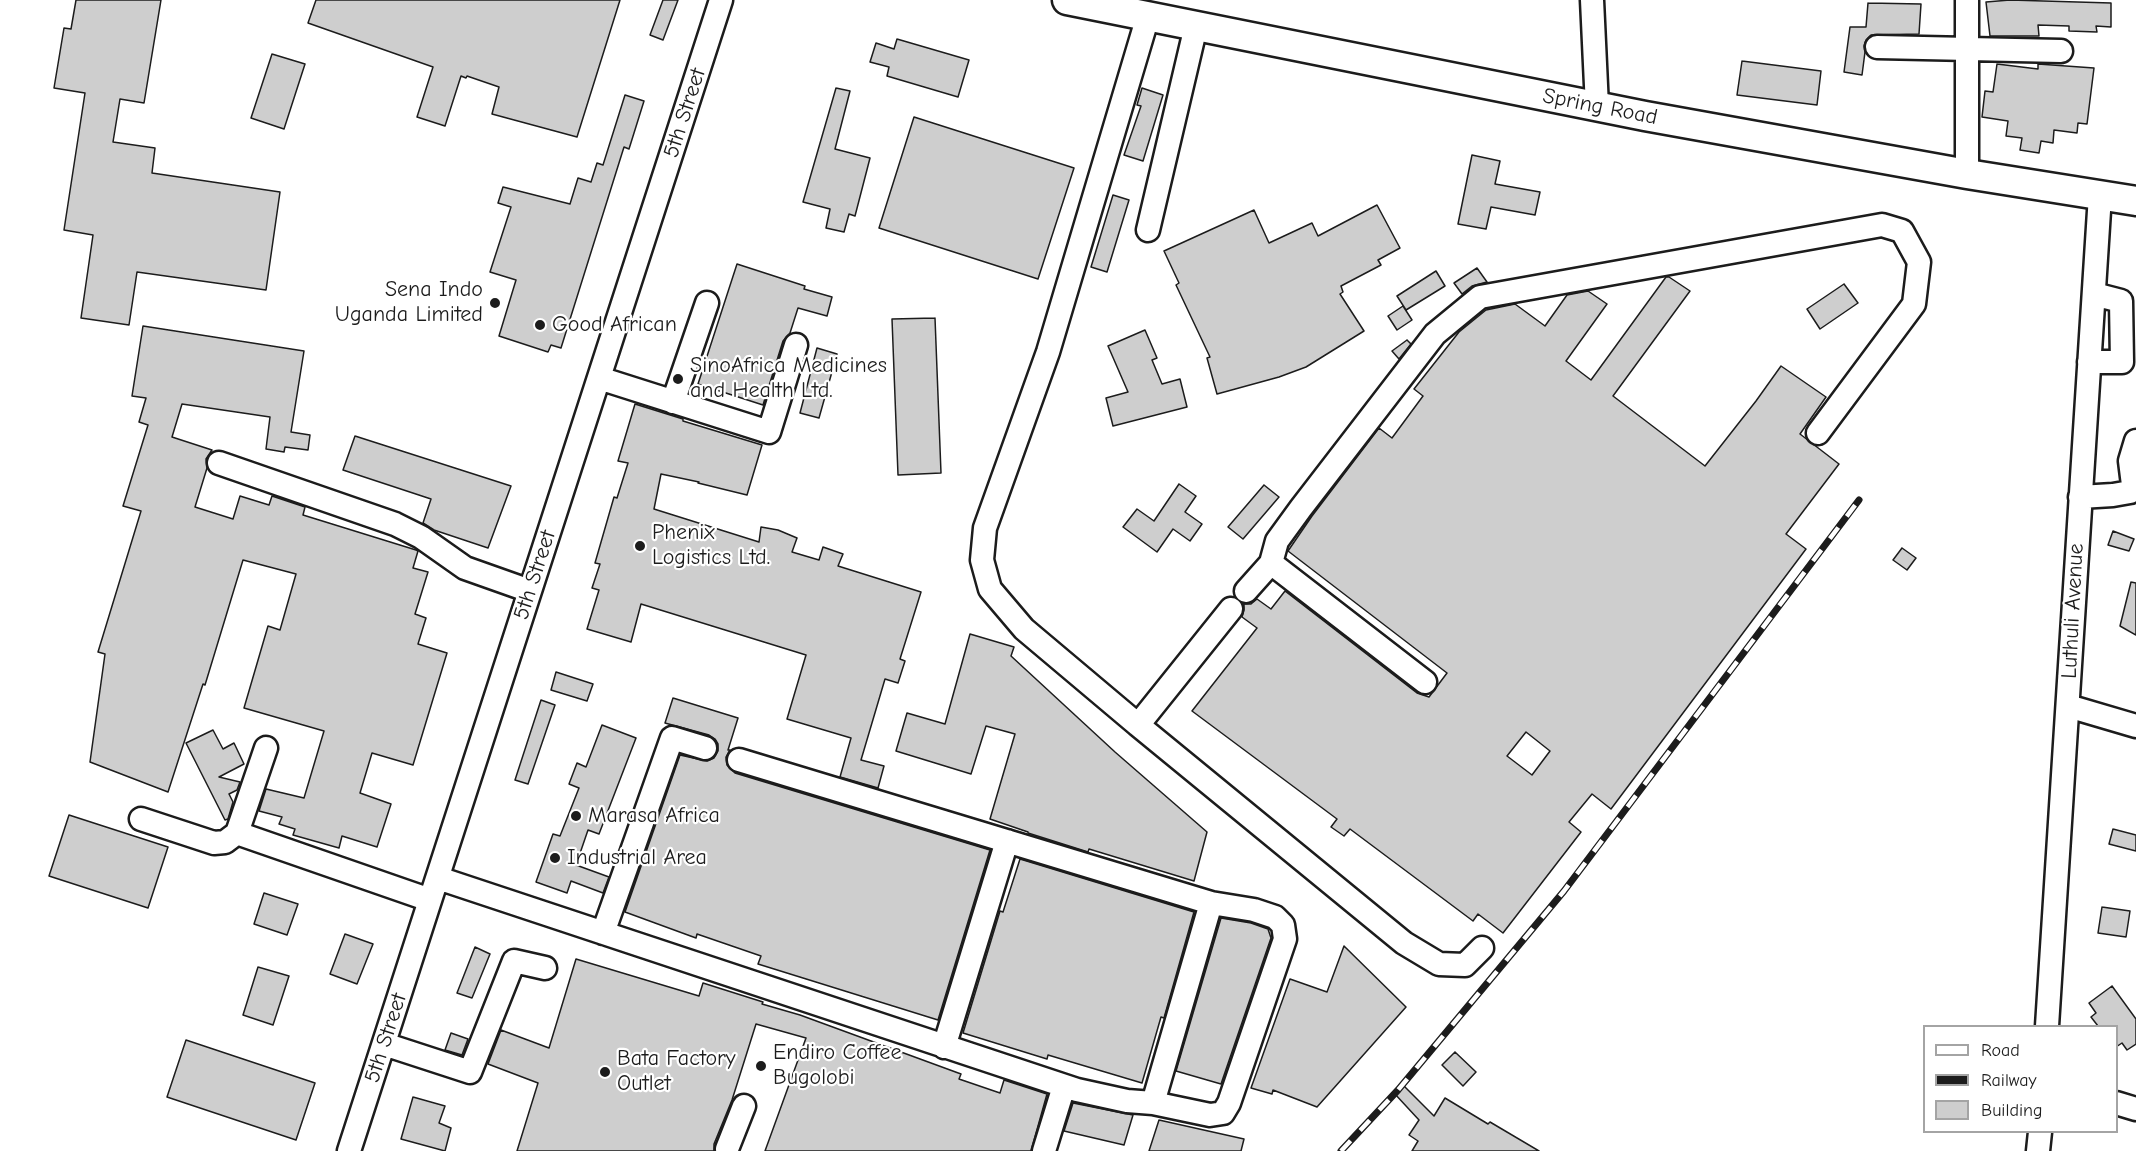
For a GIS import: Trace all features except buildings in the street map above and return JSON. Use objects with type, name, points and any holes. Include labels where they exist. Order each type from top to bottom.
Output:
[{"type":"main road","name":"Spring Road","points":[[1067,0],[1133,9],[1196,26],[1597,107],[1966,174],[2136,201]]},
{"type":"street","name":"5th Street","points":[[352,1150],[430,900],[721,0]]},
{"type":"street","points":[[1592,0],[1597,107]]},
{"type":"street","points":[[1966,174],[1967,0]]},
{"type":"street","points":[[1133,9],[1048,352],[985,528],[982,560],[990,589],[1024,629],[1404,943],[1439,964],[1465,965],[1482,948]]},
{"type":"street","points":[[1148,230],[1196,26]]},
{"type":"street","points":[[1877,47],[2061,51]]},
{"type":"street","name":"Luthuli Avenue","points":[[2047,1025],[2100,195]]},
{"type":"street","points":[[1246,591],[1270,563],[1277,541],[1301,508],[1435,334],[1480,297],[1882,225],[1902,231],[1919,262],[1914,304],[1818,434]]},
{"type":"street","points":[[2089,362],[2122,362],[2121,301],[2094,294]]},
{"type":"street","points":[[673,402],[707,303]]},
{"type":"street","points":[[599,378],[769,432],[796,345]]},
{"type":"street","points":[[2080,497],[2130,492],[2133,485],[2130,461],[2136,441]]},
{"type":"street","points":[[219,464],[395,524],[421,537],[465,568],[530,591]]},
{"type":"street","points":[[1270,563],[1425,682]]},
{"type":"street","points":[[1138,725],[1231,609]]},
{"type":"street","points":[[2068,706],[2136,726]]},
{"type":"street","points":[[603,933],[672,738],[705,748]]},
{"type":"street","points":[[141,819],[214,843],[225,842],[237,832],[266,748]]},
{"type":"street","points":[[438,878],[1064,1086],[1127,1101],[1153,1103],[1210,1115],[1223,1113],[1229,1103],[1286,939],[1283,925],[1275,917],[1254,910],[1211,903],[739,760]]},
{"type":"street","points":[[237,832],[430,900]]},
{"type":"street","points":[[944,1047],[1007,841]]},
{"type":"street","points":[[1153,1103],[1211,903]]},
{"type":"street","points":[[384,1044],[470,1072],[514,961],[544,968]]},
{"type":"street","points":[[1044,1151],[1064,1086]]},
{"type":"street","points":[[2118,1104],[2136,1109]]},
{"type":"street","points":[[727,1149],[744,1106]]},
{"type":"street","points":[[2038,1151],[2040,1133]]},
{"type":"railway","points":[[1341,1151],[1398,1090],[1564,891],[1859,500]]},
{"type":"place","name":"Sena Indo Uganda Limited","points":[[495,303]]},
{"type":"place","name":"Good African","points":[[540,325]]},
{"type":"place","name":"SinoAfrica Medicines and Health Ltd.","points":[[678,379]]},
{"type":"place","name":"Phenix Logistics Ltd.","points":[[640,546]]},
{"type":"place","name":"Marasa Africa","points":[[576,816]]},
{"type":"place","name":"Industrial Area","points":[[555,858]]},
{"type":"place","name":"Endiro Coffee Bugolobi","points":[[761,1066]]},
{"type":"place","name":"Bata Factory Outlet","points":[[605,1072]]}]
